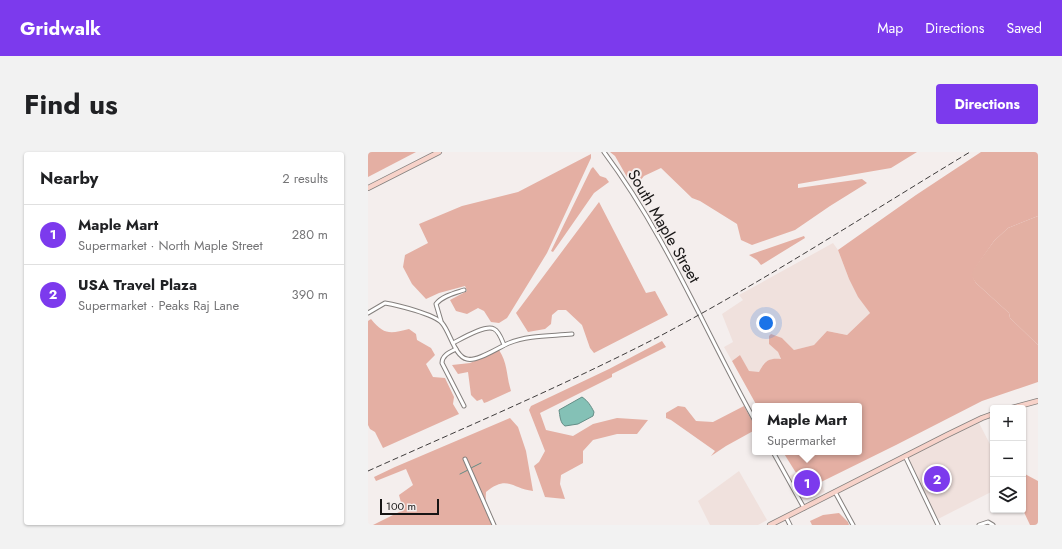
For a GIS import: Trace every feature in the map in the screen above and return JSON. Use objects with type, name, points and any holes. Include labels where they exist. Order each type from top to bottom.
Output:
[{"type":"main road","points":[[368,188],[439,152]]},
{"type":"main road","points":[[1023,405],[1038,401]]},
{"type":"main road","points":[[770,525],[947,435],[990,415]]},
{"type":"street","name":"South Maple Street","points":[[604,152],[643,210],[700,314],[752,415]]},
{"type":"street","points":[[464,290],[445,297],[439,300],[436,304],[441,322],[456,349],[463,358],[469,360],[504,345],[524,339],[572,334]]},
{"type":"street","points":[[368,313],[385,303],[424,314],[441,322]]},
{"type":"street","points":[[453,343],[476,332],[494,328],[498,332],[504,345]]},
{"type":"street","points":[[456,349],[445,356],[442,359],[442,363],[464,406]]},
{"type":"street","points":[[775,455],[804,508]]},
{"type":"street","points":[[905,456],[938,525]]},
{"type":"street","points":[[465,459],[494,525]]},
{"type":"street","points":[[835,492],[853,525]]},
{"type":"street","points":[[786,517],[790,525]]},
{"type":"street","points":[[979,525],[986,522],[993,525]]},
{"type":"shaded area","points":[[368,152],[416,152],[368,177]]},
{"type":"shaded area","points":[[610,152],[917,152],[891,168],[798,184],[798,188],[862,179],[867,183],[795,230],[752,245],[741,240],[737,224],[700,201],[692,198],[661,168],[644,176],[636,186],[627,177],[615,156]]},
{"type":"shaded area","points":[[981,152],[1038,152],[1038,216],[1008,228],[994,241],[971,274],[976,283],[1009,313],[1010,318],[1038,345],[1038,382],[982,401],[819,483],[811,482],[806,476],[801,478],[798,476],[785,455],[862,455],[862,403],[755,403],[732,361],[740,355],[749,371],[759,372],[767,361],[781,359],[778,352],[769,344],[769,336],[771,334],[782,338],[794,350],[814,345],[827,331],[847,335],[870,313],[858,297],[849,279],[838,250],[916,195]]},
{"type":"shaded area","points":[[591,154],[591,158],[547,253],[507,318],[499,323],[491,322],[484,311],[478,308],[467,314],[456,311],[450,300],[467,291],[465,286],[439,293],[426,299],[412,284],[403,267],[405,255],[428,243],[419,224],[462,206],[518,192]]},
{"type":"shaded area","points":[[593,167],[600,176],[606,178],[609,182],[594,193],[553,252],[551,251]]},
{"type":"shaded area","points":[[599,202],[646,293],[655,291],[668,315],[594,353],[590,348],[582,325],[566,310],[558,310],[552,315],[551,324],[545,329],[528,332],[516,313]]},
{"type":"shaded area","points":[[1038,216],[1038,345],[1010,318],[1009,313],[976,283],[970,274],[994,241],[1008,228]]},
{"type":"shaded area","points":[[804,236],[805,238],[761,265],[757,260],[749,255]]},
{"type":"shaded area","points":[[833,243],[838,250],[849,279],[858,297],[870,313],[847,335],[827,331],[814,345],[794,350],[782,338],[769,344],[778,352],[781,359],[772,359],[764,363],[759,372],[749,372],[740,355],[732,361],[724,347],[733,342],[722,314],[743,300],[739,295]]},
{"type":"shaded area","points":[[371,319],[384,331],[397,332],[409,329],[416,334],[417,340],[431,348],[435,355],[426,364],[433,377],[445,378],[454,397],[453,404],[459,414],[383,448],[375,432],[370,429],[368,425],[368,321]]},
{"type":"shaded area","points":[[662,341],[666,347],[612,374],[612,377],[540,413],[546,430],[573,436],[593,424],[617,418],[648,420],[637,434],[617,434],[593,440],[583,451],[583,463],[561,475],[560,484],[565,499],[545,497],[534,466],[539,462],[545,451],[529,410],[531,406],[609,369]]},
{"type":"shaded area","points":[[499,350],[505,365],[511,391],[484,403],[482,399],[477,401],[471,395],[468,372],[458,374],[452,365],[470,363]]},
{"type":"shaded area","points":[[582,397],[592,408],[594,412],[593,416],[578,424],[563,425],[559,410]]},
{"type":"shaded area","points":[[678,406],[685,407],[696,421],[713,422],[744,406],[752,421],[752,432],[711,456],[715,451],[666,418],[666,413]]},
{"type":"shaded area","points":[[510,418],[518,427],[526,451],[533,491],[505,483],[493,487],[486,492],[487,508],[492,525],[373,525],[403,510],[399,495],[413,485],[406,469],[376,481],[374,477]]},
{"type":"shaded area","points":[[979,423],[990,444],[990,493],[938,519],[909,462],[909,458],[910,456]]},
{"type":"shaded area","points":[[739,471],[767,520],[758,525],[710,525],[698,501]]},
{"type":"shaded area","points":[[796,473],[798,476],[806,476],[819,483],[821,482],[825,492],[807,500],[802,499],[789,476]]},
{"type":"shaded area","points":[[1026,475],[1038,481],[1038,525],[1030,525],[1024,513],[1026,513]]},
{"type":"shaded area","points":[[839,513],[849,525],[812,525],[810,521],[823,515]]},
{"type":"waterway","points":[[471,468],[481,463]]},
{"type":"waterway","points":[[460,474],[468,470]]},
{"type":"railway","points":[[368,471],[552,389],[700,315],[778,270],[970,152]]},
{"type":"place","name":"USA Travel Plaza","points":[[937,479]]},
{"type":"place","name":"Maple Mart","points":[[807,483]]}]
